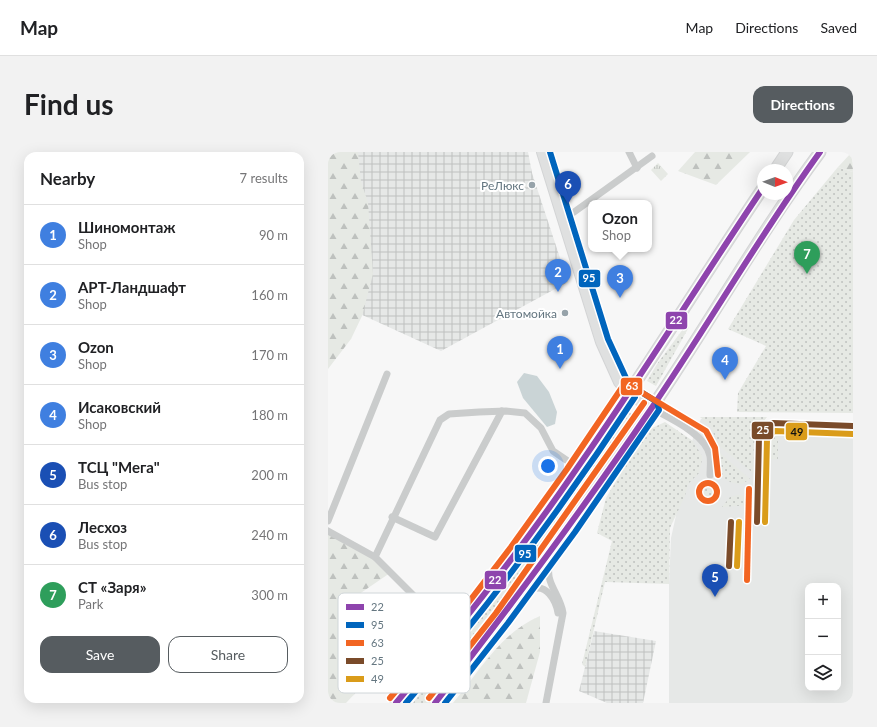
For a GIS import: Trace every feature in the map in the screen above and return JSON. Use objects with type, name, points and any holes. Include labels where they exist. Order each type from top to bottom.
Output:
[{"type":"main road","points":[[779,164],[787,152]]},
{"type":"main road","points":[[470,659],[502,618],[565,532],[651,408],[781,208],[820,152]]},
{"type":"main road","points":[[470,614],[578,468],[757,197]]},
{"type":"main road","points":[[396,703],[405,693]]},
{"type":"main road","points":[[435,703],[443,693]]},
{"type":"street","points":[[542,152],[601,342],[619,382],[628,393],[700,437],[706,445],[710,456],[710,475]]},
{"type":"street","points":[[629,152],[637,168]]},
{"type":"street","points":[[591,200],[652,156]]},
{"type":"street","points":[[563,220],[588,202]]},
{"type":"street","points":[[328,521],[387,374]]},
{"type":"street","points":[[392,517],[435,537],[502,411]]},
{"type":"street","points":[[374,557],[440,420],[449,414],[502,411],[525,413],[541,428],[553,451],[578,468]]},
{"type":"street","points":[[328,531],[374,557],[411,593]]},
{"type":"street","points":[[546,703],[560,637],[562,607],[548,569],[565,532]]},
{"type":"street","points":[[502,618],[509,613],[531,590],[543,589],[550,595],[557,605],[560,637]]},
{"type":"shaded area","points":[[349,152],[528,152],[532,173],[568,282],[441,351],[347,308]]},
{"type":"shaded area","points":[[524,373],[537,376],[549,392],[557,412],[555,424],[547,427],[523,398],[517,382]]},
{"type":"shaded area","points":[[701,419],[853,422],[853,703],[669,703],[669,584],[671,538],[693,438]]},
{"type":"shaded area","points":[[594,631],[656,641],[643,703],[607,703],[579,691]]},
{"type":"green space","points":[[328,152],[358,152],[361,182],[368,202],[373,274],[362,316],[351,339],[328,369]]},
{"type":"green space","points":[[695,152],[750,152],[716,185],[678,171]]},
{"type":"green space","points":[[852,152],[853,172],[838,167]]},
{"type":"green space","points":[[658,163],[668,174],[661,181],[651,170]]},
{"type":"green space","points":[[838,167],[853,172],[853,413],[737,412],[738,393],[766,346],[728,329],[794,220]]},
{"type":"green space","points":[[686,325],[689,327],[656,386],[647,381],[657,364]]},
{"type":"green space","points":[[626,410],[633,415],[605,461],[558,523],[470,651],[470,629],[535,545]]},
{"type":"green space","points":[[700,417],[767,417],[758,431],[754,444],[753,473],[718,445],[711,427]]},
{"type":"green space","points":[[665,422],[693,441],[702,456],[699,473],[688,484],[685,496],[670,528],[669,584],[605,582],[585,667],[582,664],[612,541],[597,533],[606,498],[646,431]]},
{"type":"green space","points":[[774,427],[778,428],[778,459],[762,460],[762,446],[764,437]]},
{"type":"green space","points":[[713,447],[750,479],[742,484],[728,481],[723,477],[715,461]]},
{"type":"green space","points":[[707,481],[715,484],[718,492],[715,500],[707,503],[699,500],[696,492],[699,484]]},
{"type":"green space","points":[[738,495],[746,496],[753,505],[722,507],[730,497]]},
{"type":"green space","points":[[328,531],[375,557],[390,573],[361,593],[338,593],[338,693],[355,693],[346,703],[328,703]]},
{"type":"green space","points":[[540,616],[540,652],[526,703],[453,703],[461,693],[470,693],[470,681],[482,666],[513,632]]},
{"type":"green space","points":[[421,693],[437,693],[429,703],[413,703]]},
{"type":"transit line","name":"95","points":[[470,671],[508,623],[575,532],[659,410],[657,402],[633,387],[626,378],[608,339],[550,152]]},
{"type":"transit line","name":"22","points":[[470,658],[546,558],[599,484],[672,377],[776,215],[820,152]]},
{"type":"transit line","name":"22","points":[[470,612],[531,533],[622,403],[757,197]]},
{"type":"transit line","name":"63","points":[[470,601],[511,547],[567,469],[623,386],[631,386],[706,431],[715,448],[718,475]]},
{"type":"transit line","name":"95","points":[[470,625],[554,515],[635,397]]},
{"type":"transit line","name":"63","points":[[470,646],[496,613],[644,403]]},
{"type":"transit line","name":"25","points":[[757,522],[759,437],[764,428],[773,423],[853,426]]},
{"type":"transit line","name":"49","points":[[765,522],[767,439],[770,434],[775,431],[853,434]]},
{"type":"transit line","name":"63","points":[[708,483],[714,486],[717,492],[714,498],[708,501],[702,498],[699,492],[702,486],[708,483]]},
{"type":"transit line","name":"63","points":[[747,580],[749,489]]},
{"type":"transit line","name":"25","points":[[729,566],[731,522]]},
{"type":"transit line","name":"49","points":[[737,566],[739,522]]},
{"type":"transit line","name":"63","points":[[390,698],[394,693]]},
{"type":"transit line","name":"22","points":[[396,703],[404,693]]},
{"type":"transit line","name":"95","points":[[406,703],[414,693]]},
{"type":"transit line","name":"63","points":[[429,698],[433,693]]},
{"type":"transit line","name":"22","points":[[435,703],[443,693]]},
{"type":"transit line","name":"95","points":[[445,703],[453,693]]},
{"type":"place","name":"РеЛюкс","points":[[532,185]]},
{"type":"place","name":"Лесхоз","points":[[568,204]]},
{"type":"place","name":"СТ «Заря»","points":[[807,274]]},
{"type":"place","name":"АРТ-Ландшафт","points":[[558,292]]},
{"type":"place","name":"Ozon","points":[[620,298]]},
{"type":"place","name":"Автомойка","points":[[565,313]]},
{"type":"place","name":"Шиномонтаж","points":[[560,369]]},
{"type":"place","name":"Исаковский","points":[[725,380]]},
{"type":"place","name":"ТСЦ \"Мега\"","points":[[715,597]]}]
